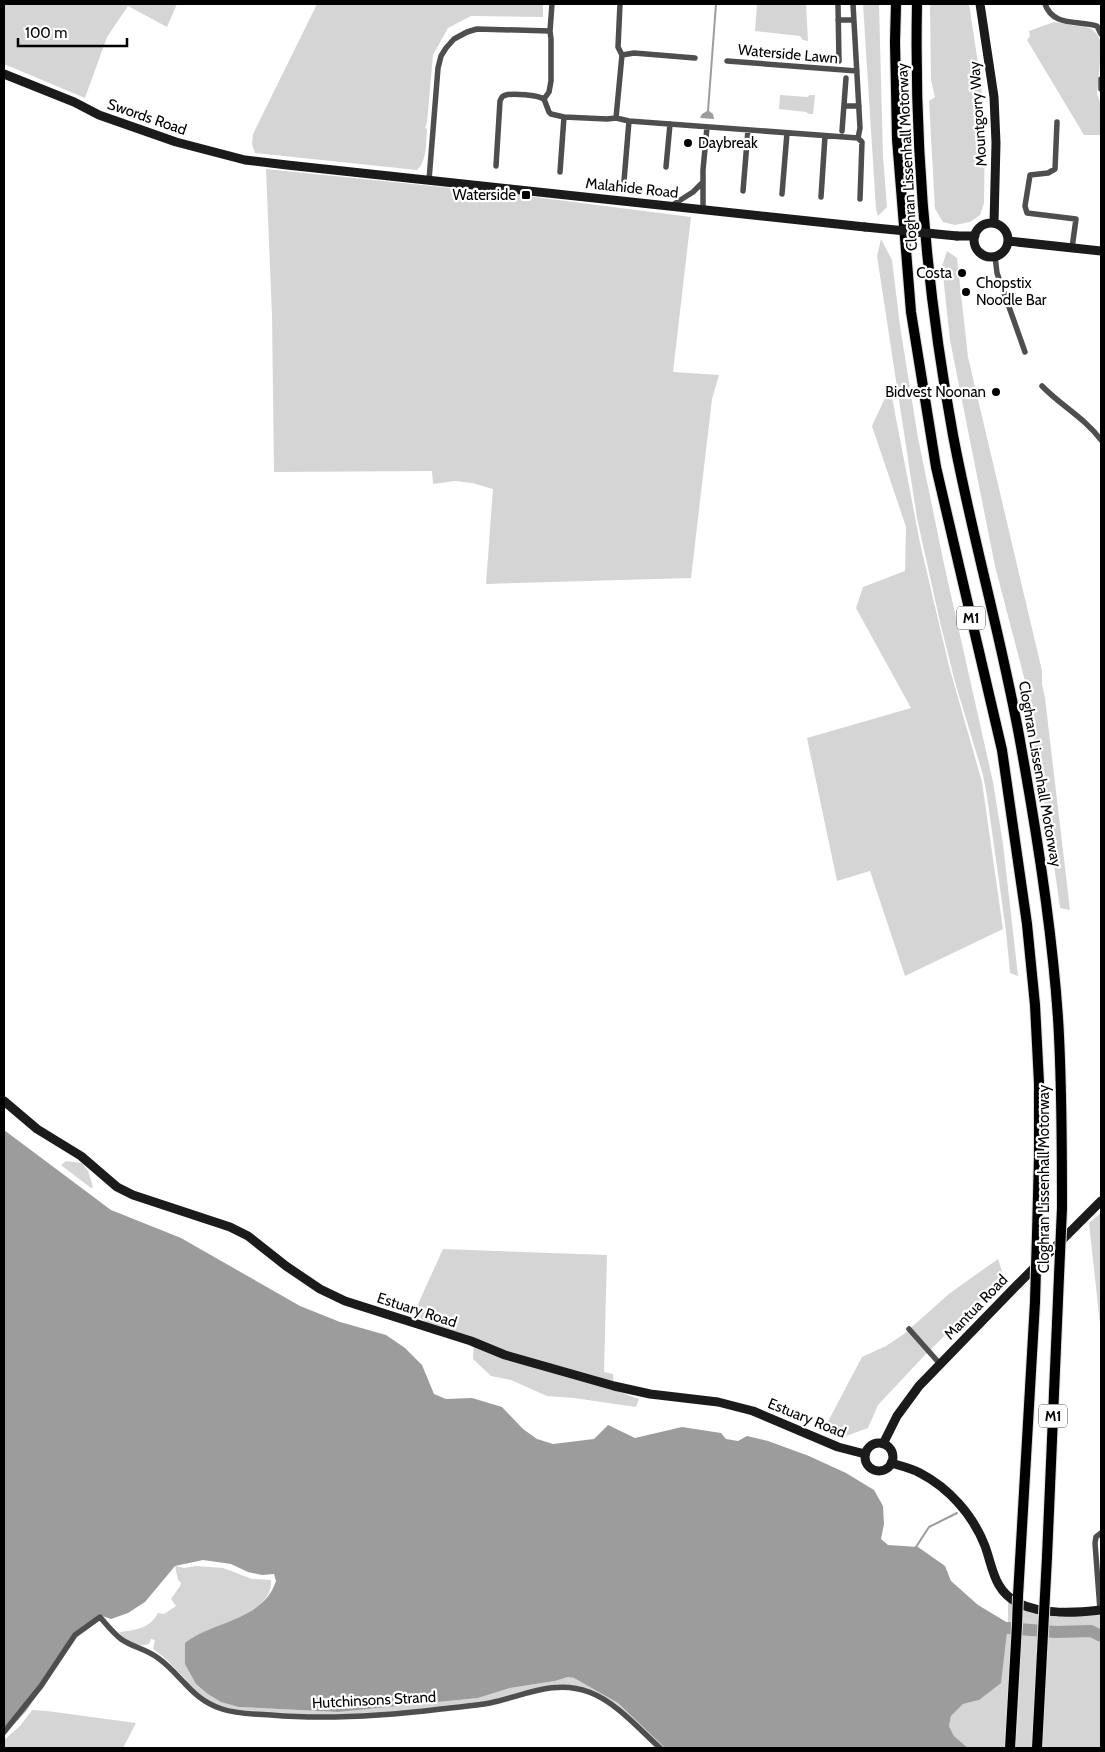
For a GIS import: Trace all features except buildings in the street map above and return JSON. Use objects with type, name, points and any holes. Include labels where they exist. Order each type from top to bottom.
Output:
[{"type":"highway","name":"Cloghran Lissenhall Motorway","points":[[896,4],[897,139],[911,312],[936,467],[1002,750],[1017,844],[1035,1005],[1039,1157],[1035,1302],[1010,1748]]},
{"type":"highway","name":"Cloghran Lissenhall Motorway","points":[[918,4],[916,69],[922,199],[936,329],[954,436],[1022,749],[1045,892],[1058,1019],[1062,1208],[1037,1748]]},
{"type":"street","points":[[544,99],[549,92],[551,81],[550,31],[552,4]]},
{"type":"street","points":[[616,118],[622,55],[618,48],[620,4]]},
{"type":"street","points":[[838,4],[839,62]]},
{"type":"street","points":[[852,4],[860,128],[858,138]]},
{"type":"street","name":"Mountgorry Way","points":[[980,4],[994,97],[996,143],[994,223]]},
{"type":"street","points":[[1045,4],[1051,14],[1058,20],[1099,24],[1101,34]]},
{"type":"street","points":[[838,20],[852,20]]},
{"type":"street","points":[[428,180],[438,68],[446,48],[454,39],[477,29],[550,31]]},
{"type":"street","points":[[622,55],[695,58]]},
{"type":"street","name":"Waterside Lawn","points":[[727,61],[857,71]]},
{"type":"street","name":"Swords Road","points":[[4,74],[74,102],[117,122],[176,142],[245,160],[287,166]]},
{"type":"street","points":[[842,131],[846,78]]},
{"type":"street","points":[[1101,79],[1101,89]]},
{"type":"street","points":[[496,166],[500,101],[502,97],[508,94],[536,96],[544,99],[551,114],[564,117],[616,118],[629,121],[858,138],[862,142],[860,199]]},
{"type":"street","points":[[844,106],[859,106]]},
{"type":"street","points":[[560,172],[564,117]]},
{"type":"street","points":[[624,181],[629,121]]},
{"type":"street","points":[[1057,122],[1055,169],[1048,173],[1030,175],[1025,206],[1027,213],[1076,219],[1072,248]]},
{"type":"street","points":[[666,167],[670,124]]},
{"type":"street","points":[[703,210],[707,127]]},
{"type":"street","points":[[743,191],[748,130]]},
{"type":"street","points":[[782,194],[787,133]]},
{"type":"street","points":[[821,197],[825,136]]},
{"type":"street","name":"Malahide Road","points":[[287,166],[865,227],[975,236]]},
{"type":"street","points":[[671,206],[693,192],[703,182]]},
{"type":"street","points":[[994,223],[1006,231],[1008,241],[1004,251],[995,256],[985,255],[978,250],[975,236],[977,231],[984,225],[994,223]]},
{"type":"street","points":[[1008,241],[1101,251]]},
{"type":"street","points":[[995,256],[997,272],[1025,352]]},
{"type":"street","points":[[1042,386],[1054,399],[1090,427],[1101,440]]},
{"type":"street","name":"Estuary Road","points":[[4,1101],[37,1129],[81,1156],[117,1187],[133,1195],[230,1227],[248,1236],[286,1266],[320,1289],[345,1301],[471,1341],[505,1355],[614,1386],[650,1394],[718,1402],[754,1411],[838,1448],[865,1454]]},
{"type":"street","name":"Mantua Road","points":[[883,1444],[897,1416],[919,1386],[1101,1201]]},
{"type":"street","points":[[909,1329],[940,1364]]},
{"type":"street","points":[[874,1444],[883,1444],[890,1449],[892,1454],[891,1463],[881,1471],[872,1469],[866,1463],[865,1454],[866,1450],[874,1444]]},
{"type":"street","points":[[891,1463],[918,1472],[937,1482],[965,1510],[984,1545],[995,1580],[1017,1602],[1031,1607],[1062,1612],[1101,1610],[1095,1543],[1096,1537],[1101,1533]]},
{"type":"street","name":"Hutchinsons Strand","points":[[4,1732],[41,1686],[76,1635],[100,1617],[120,1638],[157,1657],[202,1700],[221,1709],[283,1716],[363,1716],[490,1703],[538,1689],[556,1686],[570,1687],[590,1692],[619,1709],[660,1748]]},
{"type":"shaded area","points":[[4,4],[177,4],[167,27],[128,6],[107,37],[85,98],[4,64]]},
{"type":"shaded area","points":[[317,4],[543,4],[543,17],[471,16],[448,28],[433,55],[425,128],[427,129],[425,151],[423,162],[417,170],[255,153],[252,144],[253,134]]},
{"type":"shaded area","points":[[715,4],[717,4],[709,111],[713,114],[714,119],[700,118],[707,111]]},
{"type":"shaded area","points":[[757,4],[806,4],[808,41],[803,40],[800,36],[755,31]]},
{"type":"shaded area","points":[[863,4],[879,4],[883,156],[887,207],[878,216],[876,209]]},
{"type":"shaded area","points":[[930,4],[969,4],[981,83],[985,133],[984,203],[980,215],[970,222],[955,225],[943,222],[935,209],[929,101],[935,97],[931,80]]},
{"type":"shaded area","points":[[1054,22],[1090,28],[1097,34],[1100,40],[1101,52],[1097,94],[1101,104],[1101,135],[1084,135],[1027,40],[1030,36],[1029,31]]},
{"type":"shaded area","points":[[780,95],[807,97],[815,95],[813,114],[779,109]]},
{"type":"shaded area","points":[[266,169],[519,195],[691,217],[673,372],[719,375],[712,399],[691,578],[486,584],[493,489],[472,483],[455,481],[433,484],[432,471],[274,472],[272,316]]},
{"type":"shaded area","points":[[881,239],[892,260],[900,326],[918,438],[993,782],[1003,844],[1018,976],[1010,973],[1006,931],[983,775],[955,682],[917,518],[877,256]]},
{"type":"shaded area","points":[[947,251],[957,258],[968,357],[1042,671],[1042,684],[1070,910],[1060,908],[1026,685],[995,566],[950,340],[942,266]]},
{"type":"shaded area","points":[[890,387],[920,543],[949,666],[982,782],[1003,929],[905,976],[870,871],[837,881],[807,738],[911,708],[856,608],[863,587],[905,571],[906,527],[872,426]]},
{"type":"shaded area","points":[[4,1130],[111,1210],[181,1238],[300,1306],[340,1322],[386,1335],[405,1348],[422,1365],[434,1394],[446,1399],[472,1398],[502,1407],[523,1429],[537,1439],[553,1444],[594,1439],[608,1425],[635,1438],[682,1427],[721,1433],[726,1439],[738,1441],[747,1436],[768,1441],[809,1456],[846,1473],[874,1490],[883,1506],[884,1524],[881,1539],[888,1545],[918,1547],[945,1566],[951,1581],[978,1605],[1008,1623],[1001,1683],[979,1700],[963,1704],[951,1716],[949,1726],[954,1736],[968,1748],[665,1748],[618,1703],[574,1678],[568,1677],[555,1681],[510,1688],[478,1698],[338,1712],[239,1707],[221,1702],[196,1684],[185,1664],[185,1643],[196,1636],[249,1612],[270,1594],[276,1581],[274,1574],[262,1575],[248,1572],[231,1564],[203,1560],[175,1566],[145,1602],[128,1613],[111,1619],[99,1615],[78,1635],[26,1711],[4,1735]]},
{"type":"shaded area","points":[[66,1161],[82,1163],[88,1171],[93,1187],[91,1188],[61,1165]]},
{"type":"shaded area","points":[[1101,1213],[1101,1333],[1089,1223]]},
{"type":"shaded area","points":[[443,1249],[607,1255],[604,1372],[613,1374],[614,1390],[639,1399],[636,1407],[547,1396],[511,1380],[491,1376],[473,1359],[474,1339],[427,1323],[414,1313]]},
{"type":"shaded area","points":[[998,1259],[1004,1277],[923,1357],[878,1405],[868,1428],[846,1436],[823,1431],[862,1357],[886,1346],[904,1334],[950,1293]]},
{"type":"shaded area","points":[[175,1566],[184,1568],[196,1566],[223,1568],[252,1579],[271,1580],[267,1596],[261,1603],[246,1614],[222,1626],[239,1707],[338,1712],[478,1698],[510,1688],[555,1681],[568,1677],[574,1678],[618,1703],[665,1748],[660,1748],[604,1699],[556,1686],[490,1703],[420,1712],[319,1717],[221,1709],[185,1685],[186,1680],[165,1658],[153,1649],[155,1640],[151,1639],[149,1644],[141,1645],[128,1641],[119,1632],[142,1628],[151,1622],[158,1613],[164,1614],[176,1606],[171,1599],[181,1583],[178,1580]]},
{"type":"shaded area","points":[[1008,1602],[1056,1617],[1101,1615],[1101,1748],[968,1748],[954,1736],[949,1726],[951,1716],[963,1704],[979,1700],[1008,1628]]},
{"type":"shaded area","points":[[32,1710],[136,1723],[123,1748],[4,1748],[4,1740],[20,1726]]},
{"type":"waterway","points":[[916,1547],[929,1527],[957,1513]]},
{"type":"waterway","points":[[1008,1628],[1056,1632],[1091,1631],[1101,1636]]},
{"type":"place","name":"Daybreak","points":[[688,143]]},
{"type":"place","name":"Waterside","points":[[526,195]]},
{"type":"place","name":"Costa","points":[[962,273]]},
{"type":"place","name":"Chopstix Noodle Bar","points":[[966,292]]},
{"type":"place","name":"Bidvest Noonan","points":[[996,392]]}]
